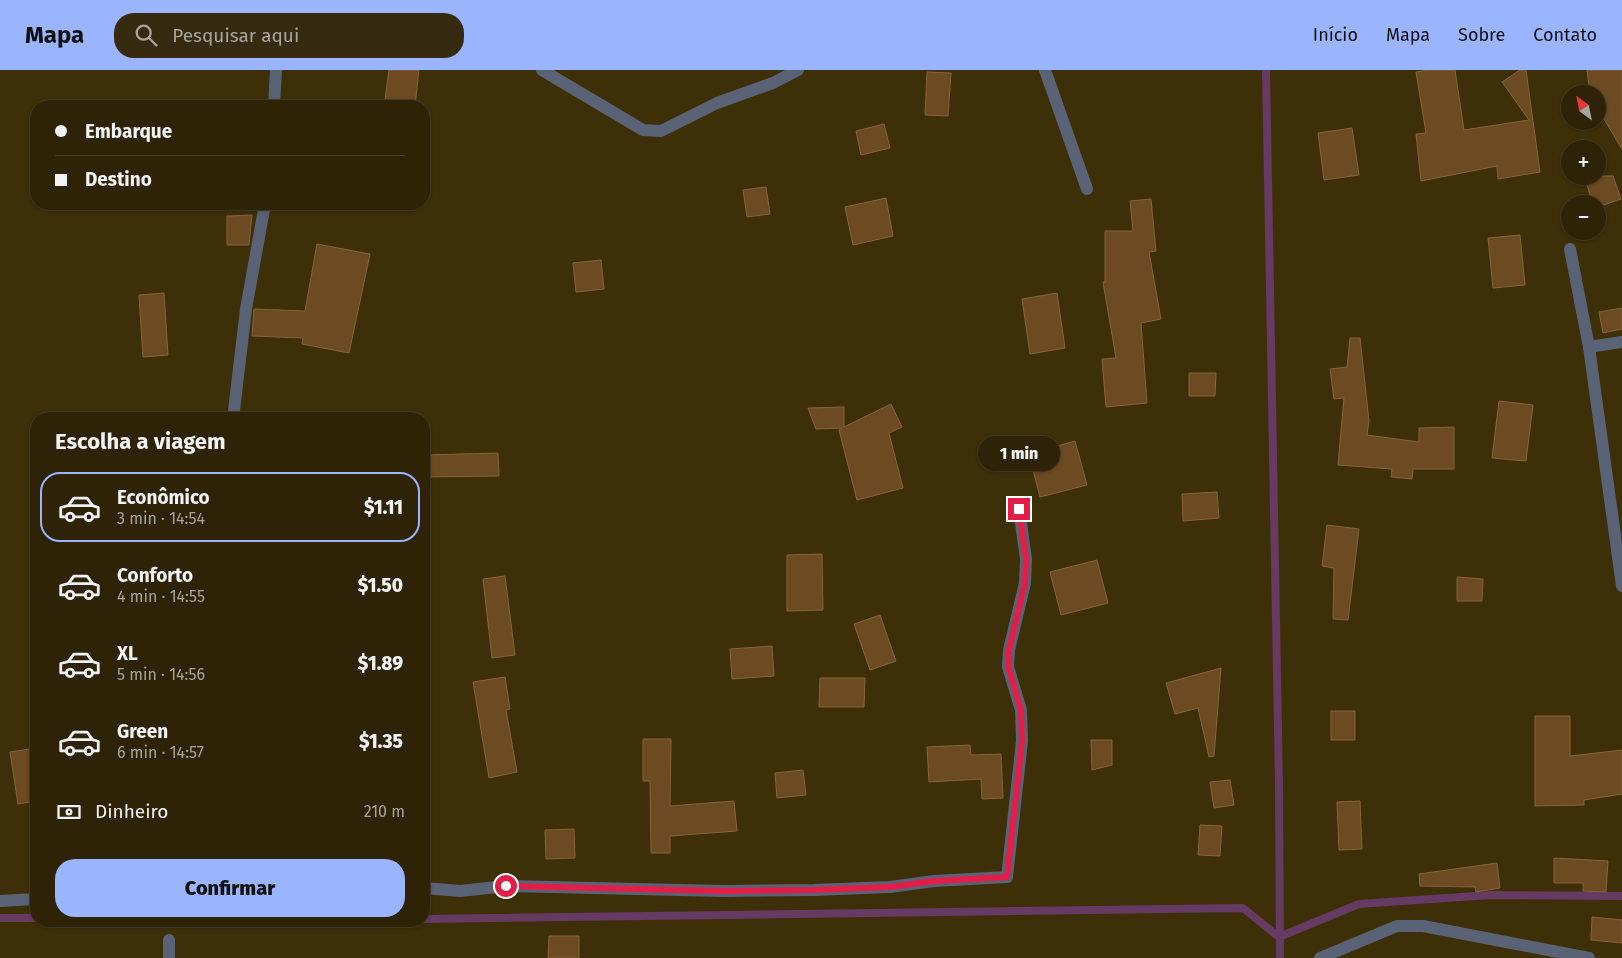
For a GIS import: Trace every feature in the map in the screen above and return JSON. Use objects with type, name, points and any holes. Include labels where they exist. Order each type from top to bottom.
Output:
[{"type":"street","points":[[274,100],[276,70]]},
{"type":"street","points":[[542,70],[643,130],[652,132],[669,128],[717,103],[773,83],[798,70]]},
{"type":"street","points":[[1045,70],[1087,189]]},
{"type":"street","points":[[234,412],[240,351],[264,210]]},
{"type":"street","points":[[1570,249],[1589,347],[1622,586]]},
{"type":"street","points":[[1589,347],[1622,342]]},
{"type":"street","points":[[430,888],[460,891],[506,886],[723,891],[814,890],[890,887],[934,881],[1007,877],[1022,741],[1021,710],[1008,666],[1009,650],[1025,583],[1026,559],[1019,509]]},
{"type":"street","points":[[0,901],[30,899]]},
{"type":"street","points":[[1320,958],[1397,926],[1424,926],[1589,958]]},
{"type":"street","points":[[169,940],[169,958]]},
{"type":"building","points":[[389,70],[419,70],[416,100],[385,100]]},
{"type":"building","points":[[1455,70],[1464,130],[1529,120],[1502,82],[1520,70],[1526,70],[1540,172],[1498,179],[1497,166],[1421,181],[1416,134],[1426,133],[1416,72]]},
{"type":"building","points":[[1587,70],[1622,70],[1622,149],[1606,122],[1606,85],[1589,85]]},
{"type":"building","points":[[927,72],[951,73],[948,116],[925,115]]},
{"type":"building","points":[[884,124],[890,148],[861,155],[856,131]]},
{"type":"building","points":[[1352,128],[1359,175],[1324,180],[1318,133]]},
{"type":"building","points":[[1606,176],[1613,176],[1621,199],[1606,204],[1606,195],[1590,195],[1587,185],[1606,185]]},
{"type":"building","points":[[766,187],[770,214],[747,217],[743,190]]},
{"type":"building","points":[[886,198],[893,236],[853,245],[845,207]]},
{"type":"building","points":[[1151,199],[1156,251],[1149,252],[1161,319],[1141,323],[1147,403],[1106,407],[1102,359],[1116,358],[1103,282],[1105,282],[1105,231],[1133,231],[1130,201]]},
{"type":"building","points":[[252,215],[249,245],[227,245],[227,216]]},
{"type":"building","points":[[1520,235],[1525,285],[1493,288],[1488,238]]},
{"type":"building","points":[[317,244],[370,254],[349,353],[302,344],[303,338],[252,336],[254,309],[305,311]]},
{"type":"building","points":[[601,260],[604,289],[576,292],[573,263]]},
{"type":"building","points":[[164,293],[168,355],[143,357],[139,295]]},
{"type":"building","points":[[1057,293],[1065,348],[1030,354],[1022,299]]},
{"type":"building","points":[[1622,308],[1622,329],[1603,333],[1599,312]]},
{"type":"building","points":[[1350,338],[1360,338],[1369,421],[1367,435],[1419,442],[1419,428],[1454,427],[1454,469],[1413,469],[1412,479],[1391,477],[1392,469],[1338,465],[1344,398],[1334,399],[1330,369],[1347,367]]},
{"type":"building","points":[[1189,373],[1216,373],[1215,396],[1189,396]]},
{"type":"building","points":[[1499,401],[1533,405],[1526,461],[1492,458]]},
{"type":"building","points":[[891,404],[902,427],[889,433],[903,488],[857,500],[839,430],[842,428],[816,429],[808,408],[844,407],[844,427]]},
{"type":"building","points":[[1075,441],[1087,485],[1040,497],[1029,454]]},
{"type":"building","points":[[498,453],[499,476],[430,477],[430,455]]},
{"type":"building","points":[[1217,492],[1219,518],[1183,521],[1182,494]]},
{"type":"building","points":[[1327,525],[1359,529],[1348,620],[1333,619],[1334,568],[1322,566]]},
{"type":"building","points":[[822,554],[823,610],[787,611],[787,555]]},
{"type":"building","points":[[1097,560],[1108,603],[1061,615],[1050,572]]},
{"type":"building","points":[[505,576],[515,655],[492,658],[483,579]]},
{"type":"building","points":[[1457,577],[1483,579],[1482,601],[1457,601]]},
{"type":"building","points":[[880,615],[896,661],[870,670],[854,624]]},
{"type":"building","points":[[772,646],[774,676],[732,679],[730,649]]},
{"type":"building","points":[[1221,668],[1214,756],[1209,757],[1198,708],[1175,714],[1166,683]]},
{"type":"building","points":[[505,677],[510,709],[506,710],[517,772],[489,778],[473,682]]},
{"type":"building","points":[[820,678],[865,678],[864,707],[819,707]]},
{"type":"building","points":[[1331,711],[1355,711],[1355,740],[1331,740]]},
{"type":"building","points":[[1535,716],[1570,716],[1570,756],[1622,750],[1622,794],[1584,800],[1584,805],[1535,806]]},
{"type":"building","points":[[643,739],[671,739],[670,806],[734,801],[737,831],[670,836],[670,853],[651,853],[650,781],[643,781]]},
{"type":"building","points":[[1091,740],[1112,740],[1112,765],[1092,770]]},
{"type":"building","points":[[970,745],[971,755],[1001,754],[1003,798],[982,799],[981,779],[929,782],[927,747]]},
{"type":"building","points":[[30,749],[30,802],[18,804],[10,752]]},
{"type":"building","points":[[803,770],[806,795],[777,798],[775,773]]},
{"type":"building","points":[[1230,780],[1234,805],[1214,808],[1210,782]]},
{"type":"building","points":[[1360,801],[1362,849],[1339,850],[1337,802]]},
{"type":"building","points":[[1200,825],[1222,826],[1220,856],[1198,855]]},
{"type":"building","points":[[574,829],[575,858],[546,859],[545,830]]},
{"type":"building","points":[[1554,858],[1608,861],[1606,892],[1583,891],[1583,883],[1554,883]]},
{"type":"building","points":[[1497,863],[1500,888],[1476,892],[1475,887],[1420,886],[1419,874]]},
{"type":"building","points":[[1592,917],[1622,920],[1622,943],[1591,940]]},
{"type":"building","points":[[549,936],[579,936],[579,958],[548,958]]},
{"type":"waterway","points":[[1266,70],[1279,785],[1280,958]]},
{"type":"waterway","points":[[430,919],[1243,908],[1279,937],[1359,904],[1491,895],[1622,896]]},
{"type":"waterway","points":[[0,918],[30,918]]},
{"type":"route","points":[[506,886],[690,888],[723,891],[814,890],[890,887],[934,881],[1007,877],[1013,835],[1023,725],[1021,710],[1008,666],[1009,650],[1022,603],[1025,583],[1026,559],[1019,509]]}]
